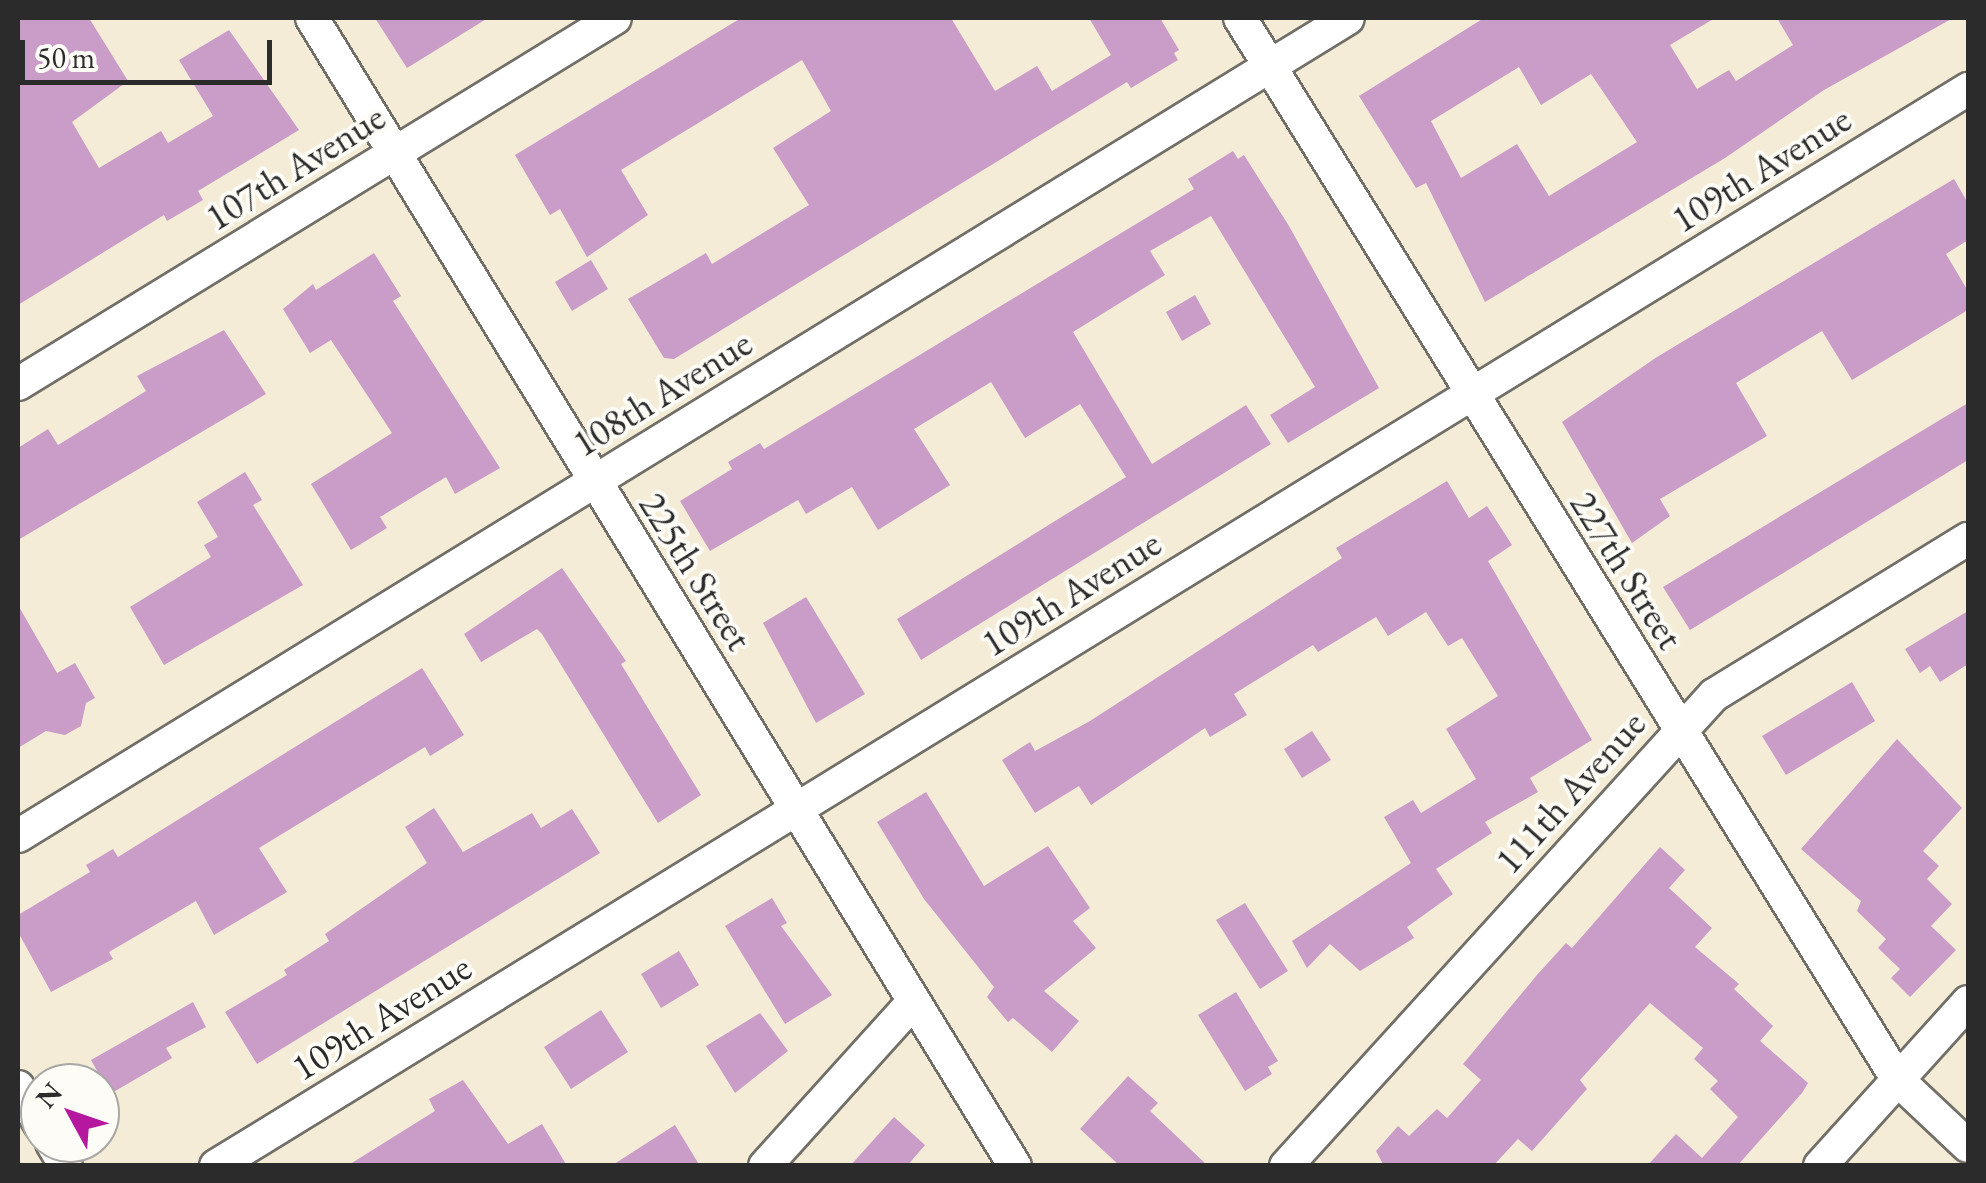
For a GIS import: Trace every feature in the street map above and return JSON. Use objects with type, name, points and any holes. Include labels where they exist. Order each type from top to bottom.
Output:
[{"type":"street","name":"225th Street","points":[[312,18],[1016,1166]]},
{"type":"street","name":"107th Avenue","points":[[18,384],[615,18]]},
{"type":"street","name":"227th Street","points":[[1240,18],[1898,1080],[1968,1146]]},
{"type":"street","name":"108th Avenue","points":[[18,836],[1348,18]]},
{"type":"street","name":"109th Avenue","points":[[216,1166],[1968,88]]},
{"type":"street","name":"111th Avenue","points":[[1286,1166],[1714,695],[1968,539]]},
{"type":"street","points":[[765,1166],[914,1001]]},
{"type":"street","points":[[1820,1166],[1968,1002]]},
{"type":"building","points":[[18,18],[89,18],[128,81],[72,122],[99,168],[161,131],[168,143],[213,116],[179,60],[229,30],[299,130],[198,191],[203,200],[167,221],[164,215],[18,305]]},
{"type":"building","points":[[375,18],[488,18],[407,68]]},
{"type":"building","points":[[741,18],[951,18],[995,91],[1037,66],[1052,91],[1111,55],[1089,18],[1160,18],[1179,50],[1174,53],[1178,60],[1131,88],[1127,82],[674,359],[664,358],[628,299],[706,253],[712,264],[809,205],[773,148],[831,111],[802,60],[621,170],[648,215],[587,257],[560,209],[550,215],[515,155]]},
{"type":"building","points":[[1484,18],[1715,18],[1670,45],[1697,89],[1729,70],[1736,81],[1793,45],[1777,18],[1953,18],[1824,90],[1725,158],[1485,302],[1426,183],[1416,188],[1359,96]],"holes":[[[1519,67],[1541,105],[1591,74],[1637,142],[1549,196],[1517,144],[1461,178],[1431,121]]]},
{"type":"building","points":[[1233,151],[1238,159],[1244,155],[1289,226],[1379,388],[1288,443],[1270,415],[1315,387],[1211,216],[1150,251],[1165,275],[1073,332],[1152,464],[1246,405],[1271,444],[921,660],[897,619],[1126,477],[1080,404],[1025,438],[991,382],[914,429],[950,485],[878,530],[852,487],[806,514],[798,500],[710,551],[680,501],[732,469],[728,462],[760,443],[764,449],[1194,189],[1188,179]]},
{"type":"building","points":[[1954,179],[1968,203],[1968,240],[1946,254],[1968,291],[1968,310],[1852,380],[1822,331],[1736,383],[1767,436],[1660,499],[1670,516],[1632,543],[1562,422],[1657,357]]},
{"type":"building","points":[[374,253],[401,296],[393,301],[500,468],[455,494],[446,477],[380,517],[387,528],[351,550],[311,484],[392,433],[331,340],[310,353],[283,309],[313,284],[316,290]]},
{"type":"building","points":[[591,260],[608,289],[572,311],[555,282]]},
{"type":"building","points":[[1195,295],[1211,324],[1182,341],[1166,312]]},
{"type":"building","points":[[224,330],[266,394],[18,540],[18,448],[48,429],[58,445],[146,391],[137,376]]},
{"type":"building","points":[[1968,403],[1968,460],[1690,630],[1663,587]]},
{"type":"building","points":[[245,472],[262,500],[253,505],[303,585],[164,665],[130,607],[211,557],[204,545],[218,537],[197,502]]},
{"type":"building","points":[[1447,481],[1469,518],[1487,506],[1512,545],[1488,561],[1592,740],[1530,778],[1538,792],[1485,822],[1492,833],[1436,869],[1453,894],[1407,927],[1414,938],[1360,971],[1330,944],[1307,968],[1292,941],[1411,863],[1384,817],[1413,800],[1421,813],[1476,779],[1446,729],[1498,696],[1462,638],[1448,646],[1426,612],[1388,636],[1376,617],[1318,652],[1313,645],[1234,694],[1247,715],[1210,737],[1205,728],[1091,805],[1079,786],[1035,813],[1002,760],[1030,742],[1035,751],[1090,721],[1342,558],[1336,548]]},
{"type":"building","points":[[562,568],[626,661],[621,664],[701,795],[658,823],[537,629],[481,662],[464,634]]},
{"type":"building","points":[[806,597],[865,694],[816,723],[763,623]]},
{"type":"building","points":[[18,605],[57,673],[75,663],[95,698],[86,703],[81,726],[65,735],[46,731],[18,748]]},
{"type":"building","points":[[1968,611],[1968,664],[1940,682],[1930,666],[1920,673],[1905,649]]},
{"type":"building","points":[[422,668],[464,735],[430,756],[425,747],[259,848],[287,892],[214,935],[196,901],[109,952],[113,959],[51,992],[18,932],[18,915],[90,872],[86,865],[113,849],[118,857]]},
{"type":"building","points":[[1852,682],[1875,721],[1786,775],[1762,736]]},
{"type":"building","points":[[1312,731],[1331,760],[1302,778],[1284,749]]},
{"type":"building","points":[[1897,739],[1962,808],[1923,851],[1939,866],[1927,879],[1952,904],[1931,926],[1956,950],[1910,997],[1891,978],[1900,969],[1878,948],[1886,939],[1857,911],[1861,901],[1801,849]]},
{"type":"building","points":[[926,792],[984,886],[1048,846],[1090,908],[1073,921],[1096,948],[1044,991],[1079,1021],[1052,1052],[1013,1018],[1008,1022],[987,997],[994,987],[924,899],[877,822]]},
{"type":"building","points":[[434,808],[463,852],[532,813],[541,828],[572,809],[600,853],[257,1064],[225,1012],[287,975],[284,970],[329,941],[325,934],[427,863],[405,827]]},
{"type":"building","points":[[1660,847],[1685,870],[1669,888],[1712,928],[1695,947],[1739,984],[1734,989],[1773,1026],[1760,1041],[1808,1083],[1802,1093],[1737,1166],[1647,1166],[1676,1134],[1702,1158],[1738,1117],[1710,1089],[1718,1081],[1694,1059],[1703,1048],[1650,1003],[1580,1080],[1587,1089],[1532,1151],[1518,1139],[1493,1166],[1384,1166],[1376,1151],[1398,1126],[1409,1136],[1437,1109],[1447,1118],[1481,1080],[1463,1064],[1566,943],[1572,948]]},
{"type":"building","points":[[772,898],[787,923],[781,926],[832,995],[785,1024],[725,926]]},
{"type":"building","points":[[1245,903],[1288,971],[1260,989],[1216,920]]},
{"type":"building","points":[[679,951],[699,985],[661,1008],[641,974]]},
{"type":"building","points":[[1236,992],[1278,1061],[1268,1067],[1272,1074],[1245,1091],[1198,1015]]},
{"type":"building","points":[[193,1002],[206,1027],[166,1048],[172,1058],[120,1088],[120,1063],[91,1060]]},
{"type":"building","points":[[601,1010],[628,1052],[571,1089],[544,1047]]},
{"type":"building","points":[[760,1013],[788,1051],[735,1093],[706,1046]]},
{"type":"building","points":[[1128,1076],[1158,1103],[1150,1111],[1208,1166],[1120,1166],[1080,1129]]},
{"type":"building","points":[[463,1080],[508,1144],[542,1124],[567,1166],[347,1166],[435,1111],[429,1099]]},
{"type":"building","points":[[894,1117],[925,1145],[907,1166],[850,1166]]},
{"type":"building","points":[[675,1125],[700,1166],[611,1166]]}]
